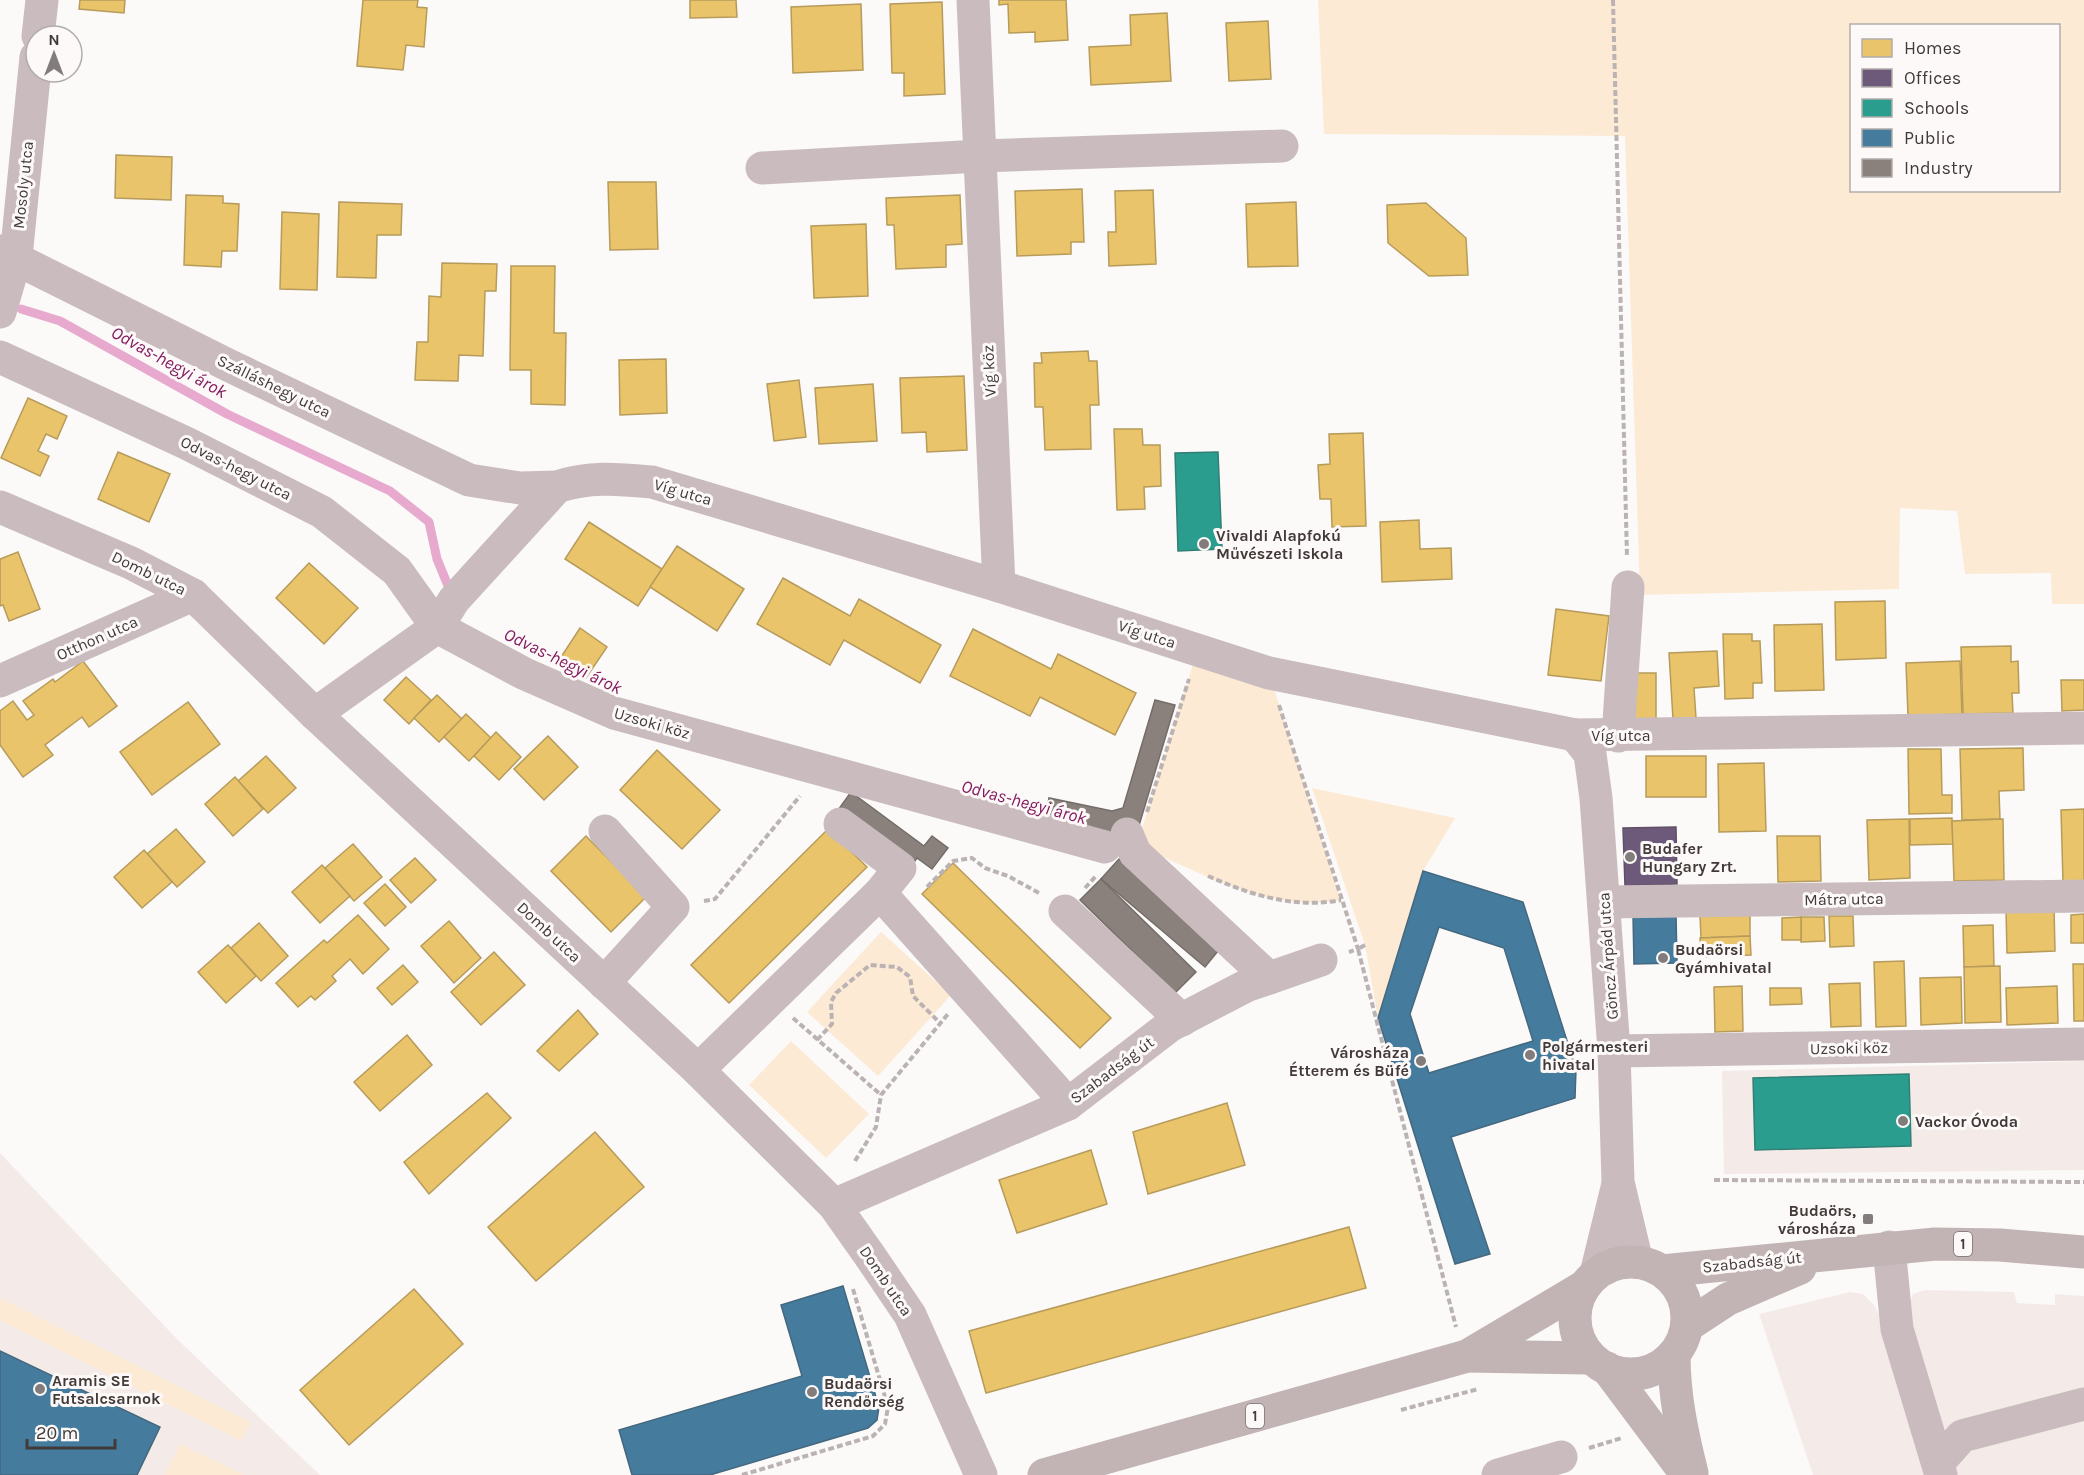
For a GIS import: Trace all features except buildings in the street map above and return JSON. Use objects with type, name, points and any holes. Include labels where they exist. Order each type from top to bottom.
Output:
[{"type":"main road","name":"Szabadság út","points":[[1649,1267],[1842,1253],[1889,1247],[2000,1245],[2084,1252]]},
{"type":"main road","name":"Szabadság út","points":[[1681,1340],[1728,1299],[1777,1276],[1842,1253]]},
{"type":"main road","name":"1","points":[[1044,1475],[1467,1356],[1620,1263],[1649,1267]]},
{"type":"main road","points":[[1649,1267],[1679,1289],[1685,1301],[1674,1388],[1692,1475]]},
{"type":"main road","points":[[1590,1280],[1575,1310],[1575,1324],[1581,1346],[1598,1363],[1688,1475]]},
{"type":"main road","name":"1","points":[[1467,1356],[1598,1363],[1635,1374],[1663,1364],[1681,1340]]},
{"type":"street","points":[[39,24],[42,0]]},
{"type":"street","name":"Víg köz","points":[[973,0],[999,586]]},
{"type":"street","name":"Mosoly utca","points":[[0,312],[32,84]]},
{"type":"street","points":[[762,168],[980,156],[1282,146]]},
{"type":"street","name":"Szálláshegy utca","points":[[8,254],[228,365],[470,480],[520,488],[557,487]]},
{"type":"street","name":"Odvas-hegy utca","points":[[0,357],[186,442],[322,512],[397,571],[436,627]]},
{"type":"street","name":"Víg utca","points":[[557,487],[576,480],[612,478],[652,482],[999,586],[1269,673],[1575,735],[2084,728]]},
{"type":"street","points":[[315,714],[436,627],[454,600],[557,487]]},
{"type":"street","name":"Domb utca","points":[[0,507],[131,563],[193,595],[315,714],[840,1203],[870,1256],[910,1315],[981,1475]]},
{"type":"street","points":[[1618,736],[1628,587]]},
{"type":"street","name":"Otthon utca","points":[[0,681],[193,595]]},
{"type":"street","name":"Uzsoki köz","points":[[436,627],[525,674],[614,713],[881,785],[1126,834]]},
{"type":"street","name":"Göncz Árpád utca","points":[[1575,735],[1590,754],[1604,902],[1614,1051],[1618,1182],[1590,1280]]},
{"type":"street","points":[[698,1070],[771,999],[888,902],[900,868],[840,824]]},
{"type":"street","points":[[604,983],[674,907],[605,831]]},
{"type":"street","points":[[1126,834],[1135,853],[1269,978]]},
{"type":"street","name":"Mátra utca","points":[[1604,902],[2084,896]]},
{"type":"street","points":[[888,902],[1068,1104]]},
{"type":"street","points":[[1065,911],[1182,1020]]},
{"type":"street","name":"Szabadság út","points":[[840,1203],[1068,1104],[1171,1025],[1246,986],[1321,960]]},
{"type":"street","name":"Uzsoki köz","points":[[1614,1051],[2084,1044]]},
{"type":"street","name":"Göncz Árpád utca","points":[[1618,1182],[1649,1267]]},
{"type":"street","points":[[1889,1247],[1897,1329],[1939,1469]]},
{"type":"street","points":[[1939,1469],[1962,1436],[2084,1404]]},
{"type":"street","points":[[1498,1475],[1562,1457]]},
{"type":"path","points":[[1613,0],[1628,587]]},
{"type":"path","points":[[1126,834],[1197,651]]},
{"type":"path","points":[[1269,673],[1358,949],[1456,1327],[1466,1323]]},
{"type":"path","points":[[674,907],[715,899],[822,770]]},
{"type":"path","points":[[888,902],[916,898],[953,861],[960,858],[972,858],[985,868],[1008,876],[1029,890],[1048,897],[1065,911]]},
{"type":"path","points":[[1200,873],[1267,897],[1306,904],[1341,900]]},
{"type":"path","points":[[1358,949],[1365,945]]},
{"type":"path","points":[[817,1040],[832,1024],[831,1002],[836,993],[870,964],[897,967],[910,977],[913,996],[940,1023]]},
{"type":"path","points":[[840,1203],[856,1155],[876,1127],[881,1095],[967,991]]},
{"type":"path","points":[[771,999],[881,1095]]},
{"type":"path","points":[[1714,1180],[2084,1182]]},
{"type":"path","points":[[742,1475],[873,1436],[885,1424],[888,1407],[848,1276],[870,1256]]},
{"type":"path","points":[[1562,1457],[1631,1436]]},
{"type":"shaded area","points":[[1318,0],[2084,0],[2084,604],[2052,604],[2051,573],[1965,574],[1957,511],[1900,508],[1899,589],[1640,595],[1625,136],[1324,134]]},
{"type":"shaded area","points":[[1197,651],[1269,673],[1341,900],[1314,903],[1262,896],[1211,878],[1137,845]]},
{"type":"shaded area","points":[[1312,788],[1455,818],[1423,871],[1378,1018],[1365,945]]},
{"type":"shaded area","points":[[881,932],[951,995],[878,1076],[807,1012]]},
{"type":"shaded area","points":[[791,1041],[869,1114],[826,1158],[749,1085]]},
{"type":"shaded area","name":"Vackor Óvoda","points":[[2084,1061],[2084,1170],[1724,1174],[1722,1071]]},
{"type":"shaded area","points":[[0,1153],[177,1339],[320,1475],[0,1475]]},
{"type":"shaded area","points":[[1925,1290],[2014,1292],[2017,1303],[2055,1305],[2055,1294],[2084,1296],[2084,1475],[1813,1475],[1759,1314],[1850,1292],[1863,1294],[1874,1305],[1887,1331],[1905,1315],[1913,1294]]},
{"type":"shaded area","points":[[0,1298],[250,1422],[241,1441],[0,1320]]},
{"type":"shaded area","points":[[180,1444],[244,1475],[165,1475]]},
{"type":"waterway","name":"Odvas-hegyi árok","points":[[21,309],[60,321],[227,414],[390,491],[429,522],[437,559],[451,593]]},
{"type":"place","name":"Vivaldi Alapfokú Művészeti Iskola","points":[[1204,544]]},
{"type":"place","name":"Budafer Hungary Zrt.","points":[[1630,857]]},
{"type":"place","name":"Budaörsi Gyámhivatal","points":[[1663,958]]},
{"type":"place","name":"Polgármesteri hivatal","points":[[1530,1055]]},
{"type":"place","name":"Városháza Étterem és Büfé","points":[[1421,1061]]},
{"type":"place","name":"Vackor Óvoda","points":[[1903,1121]]},
{"type":"place","name":"Budaörs, városháza","points":[[1868,1219]]},
{"type":"place","name":"Aramis SE Futsalcsarnok","points":[[40,1389]]},
{"type":"place","name":"Budaörsi Rendőrség","points":[[812,1392]]}]
